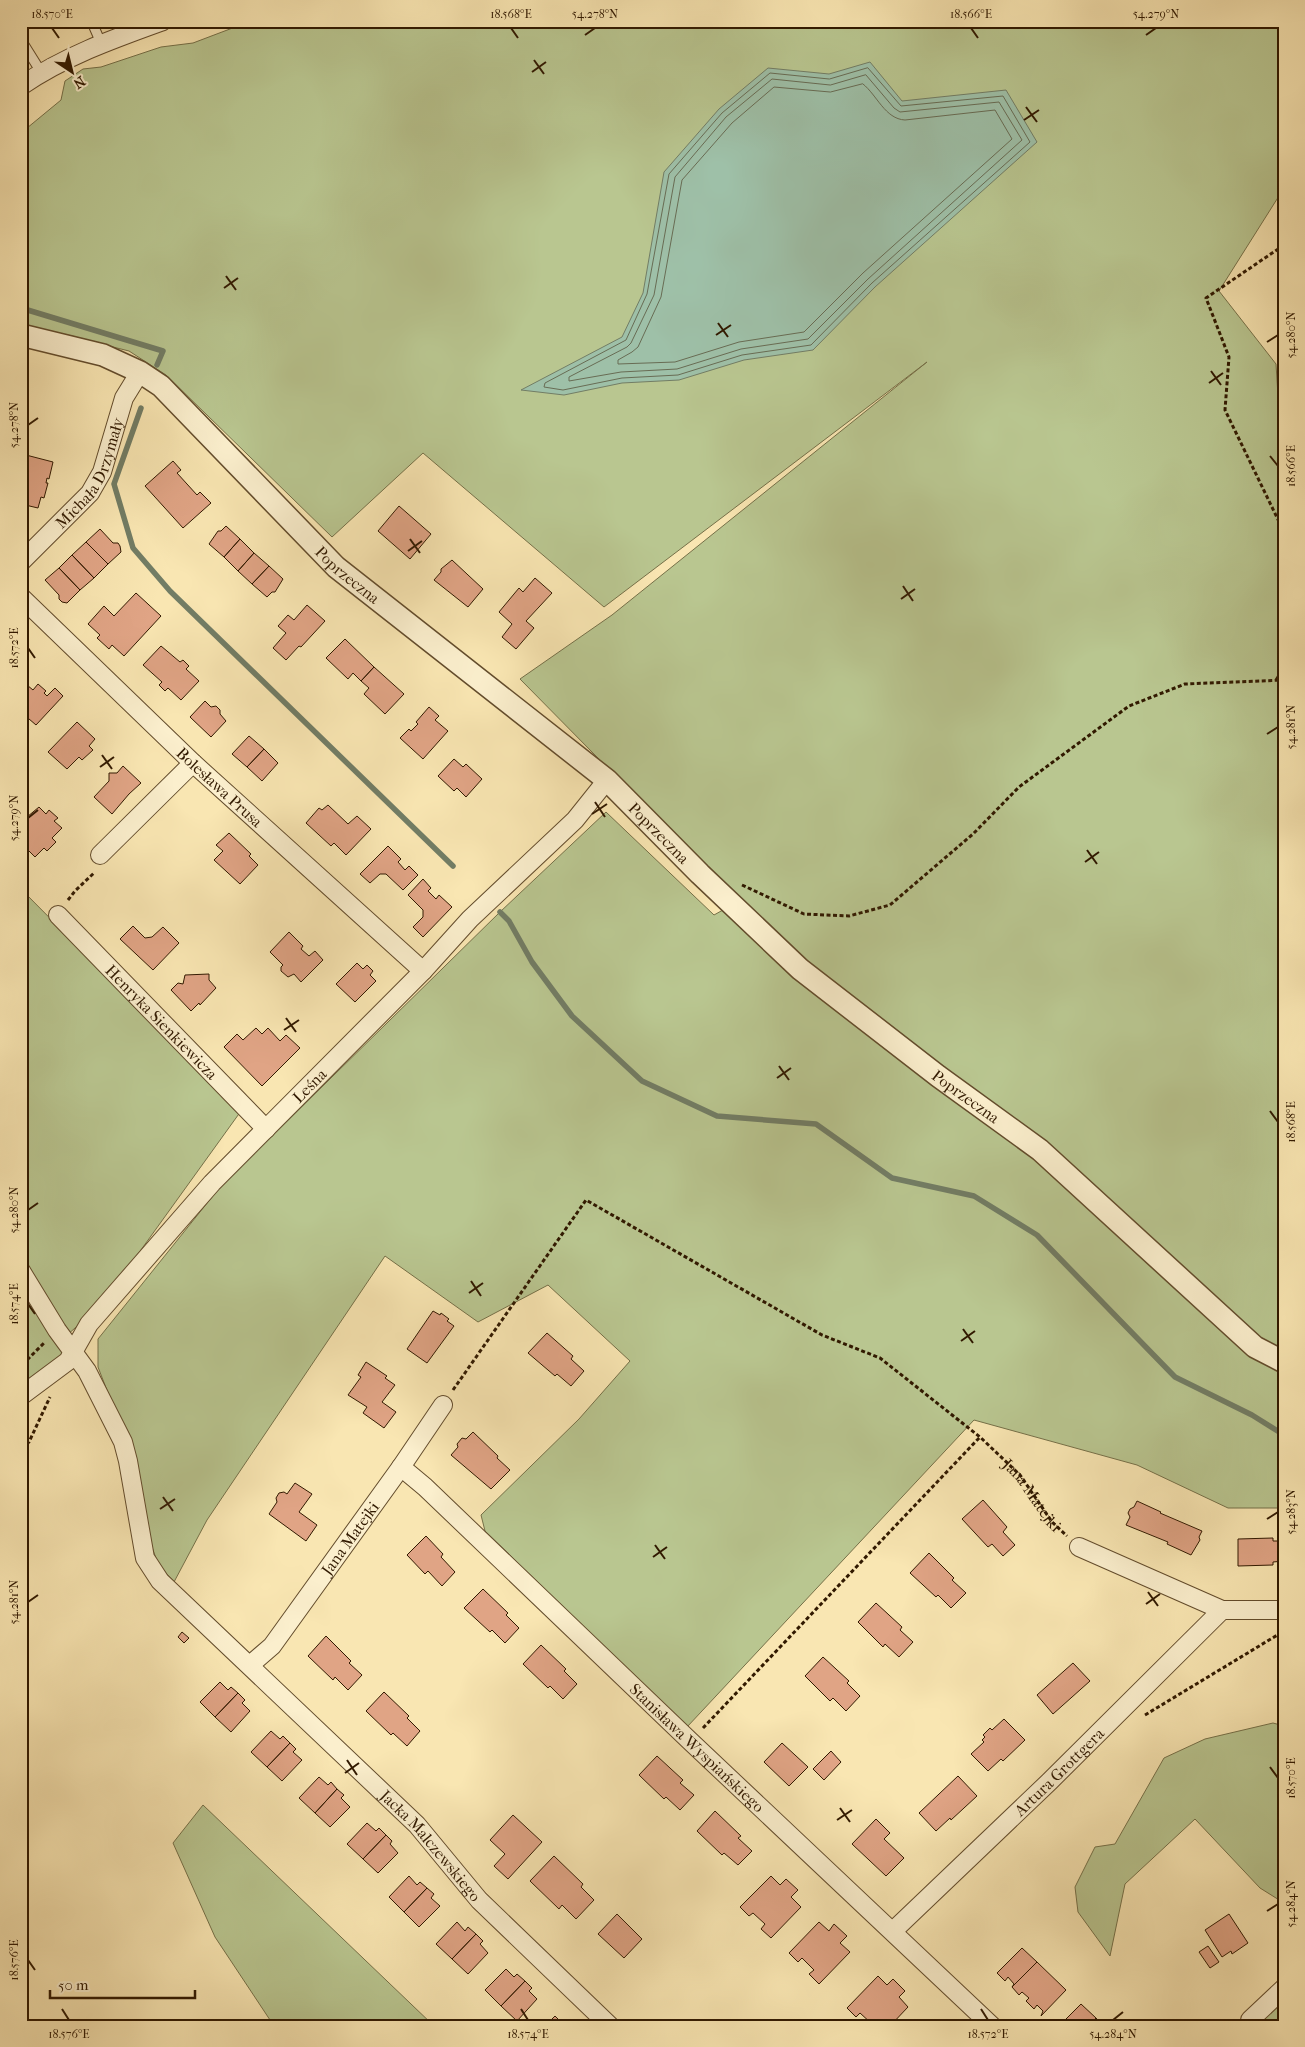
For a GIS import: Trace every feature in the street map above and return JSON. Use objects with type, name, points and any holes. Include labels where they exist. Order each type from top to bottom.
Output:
[{"type":"street","points":[[21,86],[41,72],[101,43],[163,21]]},
{"type":"street","name":"Poprzeczna","points":[[21,335],[103,355],[140,372],[161,386],[336,568],[608,780],[700,874],[800,969],[938,1076],[1040,1150],[1255,1346],[1284,1362]]},
{"type":"street","name":"Michała Drzymały","points":[[21,562],[90,493],[102,472],[124,398],[140,372]]},
{"type":"street","name":"Bolesława Prusa","points":[[21,597],[193,763],[423,971]]},
{"type":"street","points":[[100,855],[193,763]]},
{"type":"street","name":"Leśna","points":[[21,1396],[68,1360],[74,1353],[89,1324],[212,1183],[423,971],[470,919],[575,820],[608,780]]},
{"type":"street","name":"Henryka Sienkiewicza","points":[[58,915],[266,1128]]},
{"type":"street","name":"Jacka Malczewskiego","points":[[21,1271],[57,1330],[87,1371],[122,1442],[128,1461],[144,1558],[160,1580],[417,1825],[479,1900],[610,2026]]},
{"type":"street","name":"Jana Matejki","points":[[250,1665],[272,1646],[401,1467],[443,1405]]},
{"type":"street","name":"Stanisława Wyspiańskiego","points":[[401,1467],[432,1493],[690,1741],[992,2026]]},
{"type":"street","points":[[1079,1547],[1222,1610],[1284,1610]]},
{"type":"street","name":"Artura Grottgera","points":[[893,1931],[1049,1782],[1222,1610]]},
{"type":"street","points":[[1250,2020],[1284,1988]]},
{"type":"lane","points":[[98,21],[94,26],[101,43]]},
{"type":"lane","points":[[21,40],[41,72]]},
{"type":"path","points":[[1284,245],[1206,298],[1230,357],[1224,410],[1284,532]]},
{"type":"path","points":[[1276,680],[1284,668]]},
{"type":"path","points":[[736,882],[804,914],[849,916],[890,905],[973,834],[1019,788],[1130,706],[1185,684],[1284,680]]},
{"type":"path","points":[[58,915],[75,891],[96,872],[100,855]]},
{"type":"path","name":"Jana Matejki","points":[[443,1405],[586,1200],[822,1335],[880,1358],[980,1437],[1020,1475],[1052,1522],[1079,1547]]},
{"type":"path","points":[[21,1362],[27,1360],[57,1330]]},
{"type":"path","points":[[21,1448],[28,1442],[52,1393]]},
{"type":"path","points":[[690,1741],[980,1437]]},
{"type":"path","points":[[1144,1715],[1284,1632]]},
{"type":"shaded area","points":[[251,21],[1284,21],[1284,188],[1219,291],[1276,364],[1279,412],[1284,419],[1284,1508],[1228,1508],[1137,1465],[974,1420],[687,1727],[485,1531],[481,1515],[579,1419],[630,1361],[548,1285],[478,1322],[385,1256],[207,1520],[174,1582],[158,1564],[152,1547],[136,1466],[98,1367],[98,1339],[220,1187],[500,912],[606,812],[714,915],[739,901],[520,679],[612,615],[927,362],[604,607],[423,453],[332,537],[166,375],[129,351],[21,324],[21,133],[61,100],[65,81],[83,69],[101,67],[161,47],[193,43]]},
{"type":"shaded area","points":[[21,889],[241,1111],[102,1304],[57,1344],[70,1359],[47,1388],[21,1407]]},
{"type":"shaded area","points":[[1273,1723],[1284,1726],[1284,1903],[1260,1888],[1195,1819],[1125,1884],[1110,1956],[1078,1912],[1075,1887],[1095,1847],[1115,1844],[1164,1758],[1205,1739]]},
{"type":"shaded area","points":[[203,1805],[434,2026],[274,2026],[215,1937],[173,1843]]},
{"type":"shaded area","points":[[1284,1995],[1284,2026],[1255,2026]]},
{"type":"water","points":[[870,62],[902,101],[1006,90],[1037,142],[875,287],[813,350],[744,360],[679,380],[622,383],[564,395],[521,390],[622,337],[643,293],[664,172],[719,109],[768,68],[829,74]]},
{"type":"building","points":[[26,455],[53,462],[49,479],[47,478],[46,483],[48,483],[44,498],[41,497],[38,508],[21,504],[21,469]]},
{"type":"building","points":[[173,461],[181,470],[177,473],[197,495],[200,492],[211,503],[183,528],[145,486]]},
{"type":"building","points":[[399,506],[431,534],[410,559],[378,531]]},
{"type":"building","points":[[226,526],[240,539],[224,557],[209,544],[218,531],[221,531]]},
{"type":"building","points":[[100,529],[113,543],[118,543],[120,546],[121,552],[108,564],[86,542]]},
{"type":"building","points":[[240,539],[254,553],[238,571],[224,557]]},
{"type":"building","points":[[86,542],[108,564],[94,578],[72,555]]},
{"type":"building","points":[[254,553],[269,566],[252,584],[238,571]]},
{"type":"building","points":[[72,555],[94,578],[80,590],[59,568]]},
{"type":"building","points":[[452,560],[483,589],[468,607],[434,580],[441,572],[441,569]]},
{"type":"building","points":[[269,566],[283,579],[275,592],[272,592],[267,597],[252,584]]},
{"type":"building","points":[[59,568],[80,590],[67,603],[59,599],[59,595],[45,580]]},
{"type":"building","points":[[535,578],[552,593],[526,621],[534,628],[516,649],[502,637],[512,624],[499,612],[519,588],[523,592]]},
{"type":"building","points":[[136,593],[161,616],[124,656],[112,645],[109,649],[97,638],[100,635],[88,624],[104,606],[114,616]]},
{"type":"building","points":[[307,605],[325,621],[286,660],[273,648],[286,633],[278,626],[288,615],[294,620]]},
{"type":"building","points":[[345,639],[374,667],[361,681],[353,673],[348,679],[326,658]]},
{"type":"building","points":[[161,646],[180,662],[183,660],[189,666],[186,669],[199,681],[181,700],[168,688],[165,691],[159,685],[162,682],[143,665]]},
{"type":"building","points":[[374,667],[404,694],[385,714],[364,694],[369,688],[361,681]]},
{"type":"building","points":[[38,684],[46,691],[44,693],[47,696],[55,688],[63,696],[36,725],[21,712],[21,691],[27,685],[33,690]]},
{"type":"building","points":[[205,701],[211,707],[216,706],[226,721],[211,737],[190,717]]},
{"type":"building","points":[[429,707],[439,716],[435,720],[448,731],[423,759],[400,738],[409,729],[411,731],[418,724],[416,722]]},
{"type":"building","points":[[77,722],[95,739],[89,746],[93,750],[82,760],[79,757],[67,769],[48,752]]},
{"type":"building","points":[[249,736],[264,749],[247,767],[232,754]]},
{"type":"building","points":[[264,749],[278,763],[262,781],[247,767]]},
{"type":"building","points":[[454,759],[463,767],[466,764],[482,779],[466,797],[457,788],[454,791],[438,776]]},
{"type":"building","points":[[123,766],[141,783],[112,814],[94,797],[109,781],[109,773],[117,773]]},
{"type":"building","points":[[328,805],[348,824],[357,816],[371,829],[346,855],[334,843],[331,846],[306,823],[319,808],[322,810]]},
{"type":"building","points":[[39,807],[46,814],[49,810],[58,818],[54,821],[62,828],[52,838],[56,842],[47,851],[44,848],[35,857],[28,850],[23,855],[21,854],[21,822]]},
{"type":"building","points":[[229,833],[251,854],[249,856],[258,865],[240,884],[214,860],[223,851],[216,845]]},
{"type":"building","points":[[388,846],[401,859],[398,862],[405,870],[409,866],[418,875],[403,890],[386,874],[380,874],[370,883],[360,874]]},
{"type":"building","points":[[423,879],[431,888],[428,891],[436,899],[439,895],[452,907],[423,937],[413,927],[423,917],[423,910],[408,895]]},
{"type":"building","points":[[133,926],[145,938],[152,937],[163,927],[179,943],[153,970],[120,939]]},
{"type":"building","points":[[289,932],[303,946],[301,949],[309,956],[315,951],[323,960],[301,982],[294,974],[288,977],[281,971],[283,965],[270,952]]},
{"type":"building","points":[[357,963],[363,969],[367,965],[373,971],[370,975],[376,981],[355,1002],[336,984]]},
{"type":"building","points":[[209,974],[209,980],[216,988],[200,1005],[199,1003],[191,1011],[171,990],[178,983],[183,984],[185,975]]},
{"type":"building","points":[[256,1028],[262,1034],[268,1028],[280,1041],[286,1035],[300,1048],[262,1086],[224,1047],[237,1034],[243,1040]]},
{"type":"building","points":[[433,1311],[440,1315],[441,1313],[454,1326],[427,1363],[407,1349]]},
{"type":"building","points":[[547,1333],[573,1356],[571,1359],[584,1371],[571,1386],[557,1374],[555,1376],[528,1353]]},
{"type":"building","points":[[366,1362],[387,1376],[385,1378],[395,1385],[382,1402],[396,1412],[384,1428],[363,1413],[367,1407],[348,1395],[361,1377],[358,1375]]},
{"type":"building","points":[[473,1432],[510,1470],[491,1489],[451,1455],[458,1447],[457,1444],[462,1438],[466,1439]]},
{"type":"building","points":[[295,1483],[312,1494],[299,1512],[317,1525],[306,1541],[269,1514],[277,1502],[276,1498],[279,1493],[284,1492],[287,1494]]},
{"type":"building","points":[[983,1500],[1007,1527],[1003,1532],[1015,1545],[1003,1556],[992,1544],[988,1547],[962,1519]]},
{"type":"building","points":[[1137,1501],[1202,1531],[1199,1537],[1200,1540],[1191,1555],[1167,1544],[1168,1542],[1126,1525],[1130,1517],[1128,1513]]},
{"type":"building","points":[[426,1536],[443,1554],[441,1557],[455,1572],[442,1586],[428,1571],[425,1574],[407,1555]]},
{"type":"building","points":[[1273,1538],[1273,1541],[1284,1541],[1284,1561],[1273,1562],[1273,1565],[1238,1566],[1238,1539]]},
{"type":"building","points":[[929,1553],[966,1593],[951,1608],[910,1573]]},
{"type":"building","points":[[483,1589],[508,1613],[506,1615],[519,1628],[505,1643],[464,1608]]},
{"type":"building","points":[[876,1603],[902,1627],[900,1630],[913,1642],[899,1657],[885,1644],[883,1647],[858,1622]]},
{"type":"building","points":[[182,1632],[189,1638],[184,1643],[178,1637]]},
{"type":"building","points":[[326,1636],[362,1675],[348,1690],[335,1677],[333,1680],[308,1656]]},
{"type":"building","points":[[541,1645],[566,1669],[564,1671],[577,1684],[563,1699],[550,1686],[548,1688],[523,1664]]},
{"type":"building","points":[[823,1657],[849,1681],[847,1683],[860,1696],[846,1711],[833,1698],[830,1701],[805,1676]]},
{"type":"building","points":[[1073,1663],[1090,1681],[1053,1714],[1037,1695]]},
{"type":"building","points":[[220,1682],[228,1690],[231,1687],[238,1693],[215,1717],[200,1702]]},
{"type":"building","points":[[384,1692],[409,1716],[407,1718],[420,1731],[407,1746],[393,1733],[391,1735],[366,1711]]},
{"type":"building","points":[[238,1693],[245,1700],[242,1703],[250,1711],[231,1732],[215,1717]]},
{"type":"building","points":[[1004,1719],[1025,1740],[1003,1761],[1001,1759],[988,1771],[971,1754],[984,1742],[982,1740],[985,1737],[983,1735]]},
{"type":"building","points":[[271,1731],[280,1739],[283,1736],[290,1743],[267,1767],[251,1752]]},
{"type":"building","points":[[290,1743],[296,1749],[293,1752],[302,1760],[282,1781],[267,1767]]},
{"type":"building","points":[[782,1743],[808,1767],[789,1786],[764,1762]]},
{"type":"building","points":[[831,1751],[841,1762],[824,1780],[813,1769]]},
{"type":"building","points":[[657,1756],[683,1780],[680,1783],[694,1795],[680,1810],[666,1797],[664,1799],[639,1775]]},
{"type":"building","points":[[958,1776],[977,1796],[936,1831],[919,1813]]},
{"type":"building","points":[[319,1777],[328,1785],[331,1782],[337,1789],[315,1813],[299,1798]]},
{"type":"building","points":[[337,1789],[344,1795],[341,1798],[350,1807],[330,1827],[315,1813]]},
{"type":"building","points":[[715,1811],[741,1836],[738,1838],[752,1851],[738,1865],[724,1853],[722,1855],[697,1831]]},
{"type":"building","points":[[513,1815],[542,1842],[508,1879],[494,1866],[505,1854],[490,1840]]},
{"type":"building","points":[[876,1819],[890,1833],[884,1839],[904,1858],[886,1876],[852,1844]]},
{"type":"building","points":[[367,1823],[376,1831],[379,1828],[386,1835],[363,1859],[347,1844]]},
{"type":"building","points":[[386,1835],[392,1841],[390,1844],[398,1853],[378,1873],[363,1859]]},
{"type":"building","points":[[554,1856],[583,1884],[581,1887],[594,1900],[576,1919],[562,1905],[559,1909],[530,1881]]},
{"type":"building","points":[[409,1876],[417,1885],[420,1882],[427,1888],[404,1912],[389,1897]]},
{"type":"building","points":[[771,1876],[780,1885],[786,1879],[798,1890],[791,1897],[801,1907],[771,1938],[761,1929],[765,1924],[753,1913],[749,1916],[740,1907]]},
{"type":"building","points":[[427,1888],[434,1894],[431,1898],[440,1906],[419,1927],[404,1912]]},
{"type":"building","points":[[617,1914],[642,1939],[624,1958],[598,1934]]},
{"type":"building","points":[[1229,1914],[1248,1943],[1232,1954],[1231,1951],[1222,1957],[1205,1930]]},
{"type":"building","points":[[457,1922],[465,1931],[468,1927],[476,1934],[452,1959],[436,1944]]},
{"type":"building","points":[[819,1922],[829,1931],[834,1924],[847,1936],[840,1943],[850,1952],[819,1984],[809,1974],[814,1970],[802,1958],[798,1962],[789,1953]]},
{"type":"building","points":[[476,1934],[483,1941],[480,1944],[488,1953],[468,1974],[452,1959]]},
{"type":"building","points":[[1208,1946],[1219,1962],[1210,1968],[1199,1952]]},
{"type":"building","points":[[1022,1948],[1037,1962],[1012,1987],[1014,1984],[1008,1977],[1005,1981],[997,1973]]},
{"type":"building","points":[[1037,1962],[1066,1990],[1041,2016],[1043,2011],[1037,2005],[1034,2009],[1026,2001],[1029,1998],[1022,1992],[1019,1995],[1012,1987]]},
{"type":"building","points":[[506,1969],[514,1977],[517,1974],[525,1981],[501,2006],[485,1990]]},
{"type":"building","points":[[878,1976],[887,1985],[893,1979],[905,1991],[899,1997],[908,2007],[890,2026],[871,2026],[872,2024],[860,2013],[856,2017],[847,2008]]},
{"type":"building","points":[[525,1981],[532,1988],[529,1991],[537,1999],[517,2021],[501,2006]]},
{"type":"building","points":[[1081,2004],[1096,2018],[1088,2026],[1059,2026]]},
{"type":"building","points":[[555,2016],[563,2024],[566,2021],[571,2026],[545,2026]]},
{"type":"building","points":[[1096,2018],[1104,2026],[1088,2026]]},
{"type":"waterway","points":[[21,308],[163,351],[157,365]]},
{"type":"waterway","points":[[141,408],[114,484],[133,548],[170,591],[453,866]]},
{"type":"waterway","points":[[500,912],[509,921],[532,962],[572,1016],[642,1081],[717,1116],[816,1124],[892,1178],[974,1196],[1037,1235],[1175,1377],[1252,1415],[1284,1435]]}]
